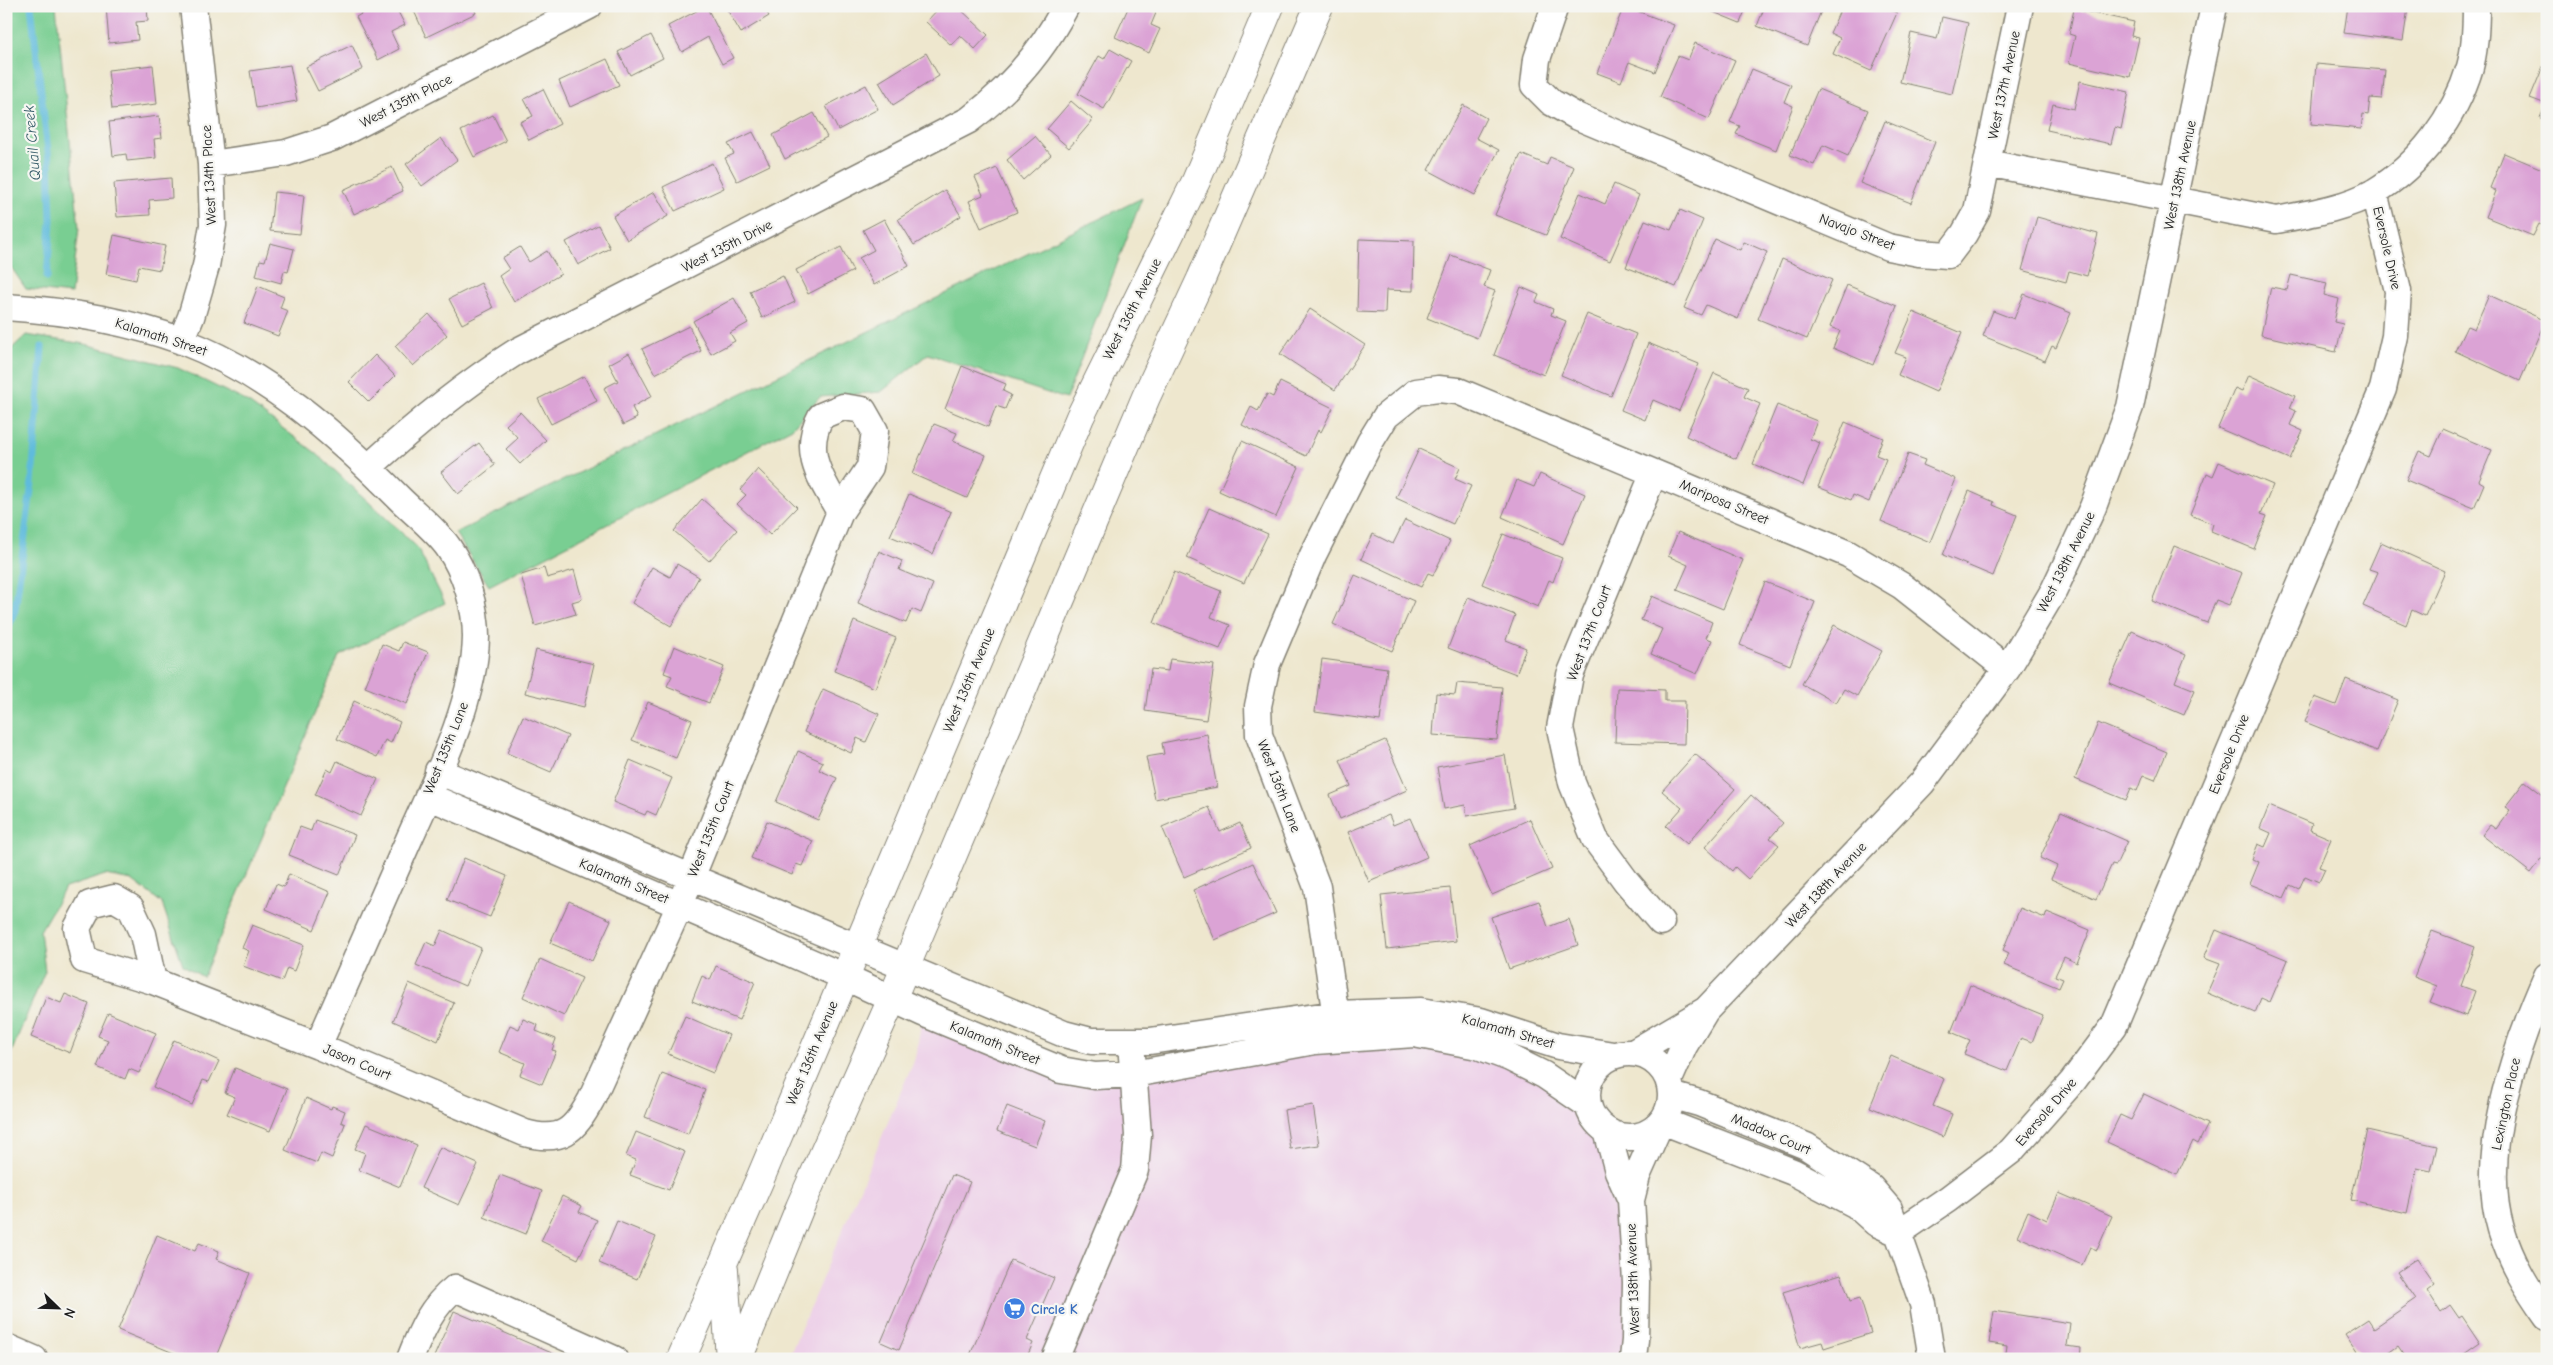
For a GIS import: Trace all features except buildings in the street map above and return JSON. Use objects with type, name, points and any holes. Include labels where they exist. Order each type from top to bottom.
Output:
[{"type":"main road","name":"West 136th Avenue","points":[[681,1359],[723,1266],[1080,417],[1196,181],[1270,6]]},
{"type":"main road","points":[[738,1359],[800,1207],[892,999],[1149,388],[1217,242],[1319,6]]},
{"type":"main road","points":[[723,1266],[730,1359]]},
{"type":"street","name":"West 134th Place","points":[[181,340],[191,317],[210,247],[213,225],[211,164],[193,6]]},
{"type":"street","name":"West 135th Place","points":[[211,164],[286,153],[332,138],[589,6]]},
{"type":"street","name":"West 135th Drive","points":[[369,467],[446,399],[476,377],[516,352],[969,120],[989,105],[1022,73],[1052,32],[1066,6]]},
{"type":"street","name":"Navajo Street","points":[[1555,6],[1537,58],[1534,85],[1550,102],[1576,116],[1888,247],[1919,253],[1948,255],[1964,234],[1976,211],[1987,164]]},
{"type":"street","name":"West 137th Avenue","points":[[1987,164],[2020,6]]},
{"type":"street","name":"West 138th Avenue","points":[[1670,1088],[1684,1046],[1706,1010],[1922,783],[2007,669],[2062,574],[2093,507],[2130,407],[2175,201],[2214,6]]},
{"type":"street","points":[[1987,164],[2276,220],[2307,214],[2374,192],[2403,170],[2430,142],[2454,107],[2471,66],[2476,6]]},
{"type":"street","name":"Eversole Drive","points":[[1898,1233],[1948,1200],[2011,1151],[2073,1081],[2114,1026],[2382,389],[2395,336],[2398,291],[2374,192]]},
{"type":"street","name":"Kalamath Street","points":[[6,307],[56,310],[113,320],[181,340],[216,355],[284,395],[369,467]]},
{"type":"street","name":"Mariposa Street","points":[[1416,392],[1438,389],[1458,391],[1848,554],[1902,586],[2007,669]]},
{"type":"street","name":"West 136th Lane","points":[[1337,1026],[1317,887],[1259,735],[1258,706],[1267,664],[1313,555],[1365,450],[1386,416],[1416,392]]},
{"type":"street","name":"West 135th Lane","points":[[318,1046],[428,796],[466,701],[471,681],[476,636],[468,588],[448,547],[369,467]]},
{"type":"street","name":"West 137th Court","points":[[1654,473],[1570,675],[1560,728],[1572,783],[1595,839],[1626,881],[1661,922]]},
{"type":"street","name":"West 135th Court","points":[[563,1134],[573,1128],[591,1100],[680,905],[840,512]]},
{"type":"street","name":"Kalamath Street","points":[[438,770],[1064,1034],[1091,1042],[1131,1042],[1337,1026],[1414,1034],[1478,1046],[1510,1058],[1544,1076],[1588,1105]]},
{"type":"street","name":"Kalamath Street","points":[[428,796],[892,999],[1061,1070],[1095,1076],[1134,1074],[1337,1026],[1421,1011],[1481,1021],[1558,1046],[1623,1054]]},
{"type":"street","name":"Lexington Place","points":[[2547,976],[2527,1020],[2511,1069],[2501,1116],[2495,1159],[2494,1184],[2501,1229],[2516,1268],[2547,1316]]},
{"type":"street","name":"Jason Court","points":[[153,981],[318,1046],[525,1133],[550,1137],[563,1134]]},
{"type":"street","name":"West 138th Avenue","points":[[1623,1054],[1706,1010]]},
{"type":"street","points":[[1055,1359],[1135,1170],[1138,1135],[1131,1042]]},
{"type":"street","points":[[1623,1054],[1645,1055],[1655,1062],[1670,1088],[1669,1109],[1661,1122],[1640,1136],[1623,1137],[1607,1132],[1593,1118],[1586,1093],[1594,1070],[1623,1054]]},
{"type":"street","name":"Maddox Court","points":[[1670,1088],[1806,1146],[1871,1188],[1889,1209],[1898,1233],[1923,1304],[1932,1359]]},
{"type":"street","name":"West 138th Avenue","points":[[1632,1359],[1636,1340],[1636,1282],[1631,1200],[1637,1176],[1661,1122]]},
{"type":"street","name":"Maddox Court","points":[[1661,1122],[1793,1172],[1856,1205],[1876,1224],[1898,1233]]},
{"type":"street","name":"West 138th Avenue","points":[[1607,1132],[1618,1171],[1631,1200]]},
{"type":"street","points":[[410,1359],[425,1323],[441,1299],[456,1288],[614,1359]]},
{"type":"shaded area","points":[[923,1013],[1061,1070],[1339,1038],[1452,1041],[1588,1105],[1593,1118],[1601,1128],[1618,1171],[1633,1359],[788,1359],[915,1058]]},
{"type":"green space","points":[[6,6],[56,6],[79,228],[71,294],[26,289],[11,267],[13,181],[6,139]]},
{"type":"green space","points":[[1142,198],[1066,399],[928,354],[881,392],[820,397],[792,428],[489,586],[455,533]]},
{"type":"green space","points":[[26,335],[85,344],[178,368],[246,401],[316,453],[417,547],[445,603],[339,656],[203,977],[183,965],[162,903],[132,880],[105,875],[65,888],[40,931],[45,971],[6,1065],[6,354]]},
{"type":"waterway","name":"Quail Creek","points":[[31,6],[49,160],[51,221],[47,277]]},
{"type":"waterway","name":"Quail Creek","points":[[6,634],[15,610],[32,482],[42,347]]},
{"type":"place","name":"Circle K","points":[[1015,1309]]}]
